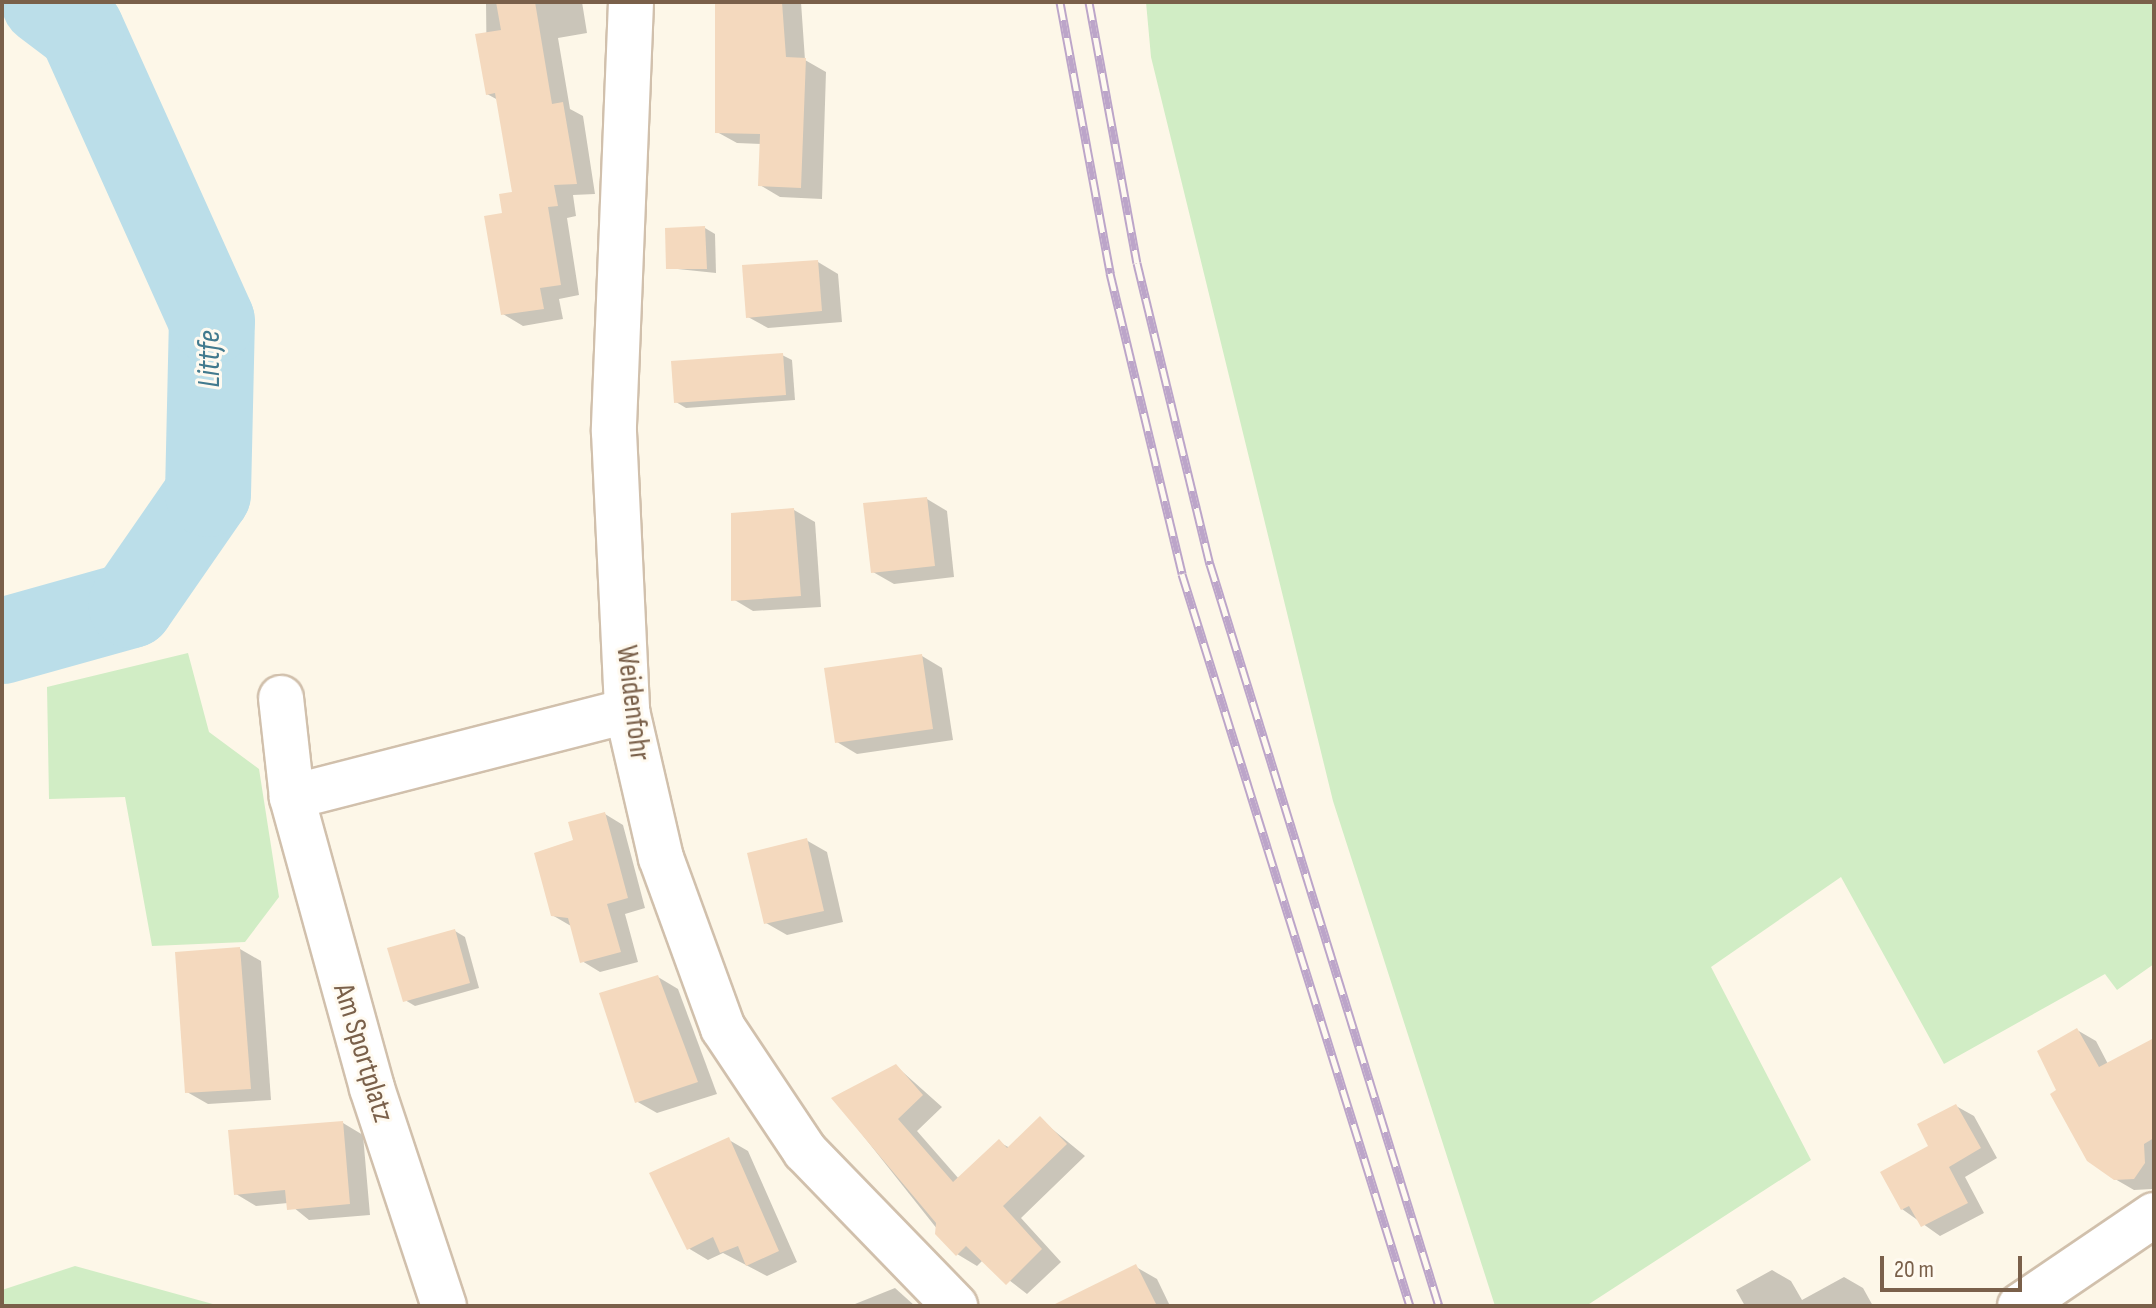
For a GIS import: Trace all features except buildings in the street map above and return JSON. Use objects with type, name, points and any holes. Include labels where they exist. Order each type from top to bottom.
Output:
[{"type":"street","name":"Weidenfohr","points":[[631,2],[614,432],[627,711],[661,858],[723,1028],[805,1151],[955,1306]]},
{"type":"street","name":"Am Sportplatz","points":[[281,698],[292,797],[372,1088],[444,1306]]},
{"type":"street","points":[[292,797],[627,711]]},
{"type":"street","points":[[2020,1306],[2154,1215]]},
{"type":"green space","points":[[1146,2],[2154,2],[2154,964],[2117,990],[2105,974],[1944,1064],[1841,877],[1711,967],[1811,1160],[1586,1306],[1495,1306],[1333,801],[1151,57]]},
{"type":"green space","points":[[188,653],[209,732],[259,769],[279,897],[245,942],[152,946],[125,797],[49,799],[47,687]]},
{"type":"green space","points":[[75,1266],[220,1306],[2,1306],[2,1290]]},
{"type":"waterway","name":"Littfe","points":[[2,641],[131,605],[208,494],[212,321],[81,30],[44,2]]},
{"type":"railway","points":[[1060,2],[1110,273],[1182,574],[1410,1306]]},
{"type":"railway","points":[[1089,2],[1137,263],[1210,564],[1439,1306]]}]
